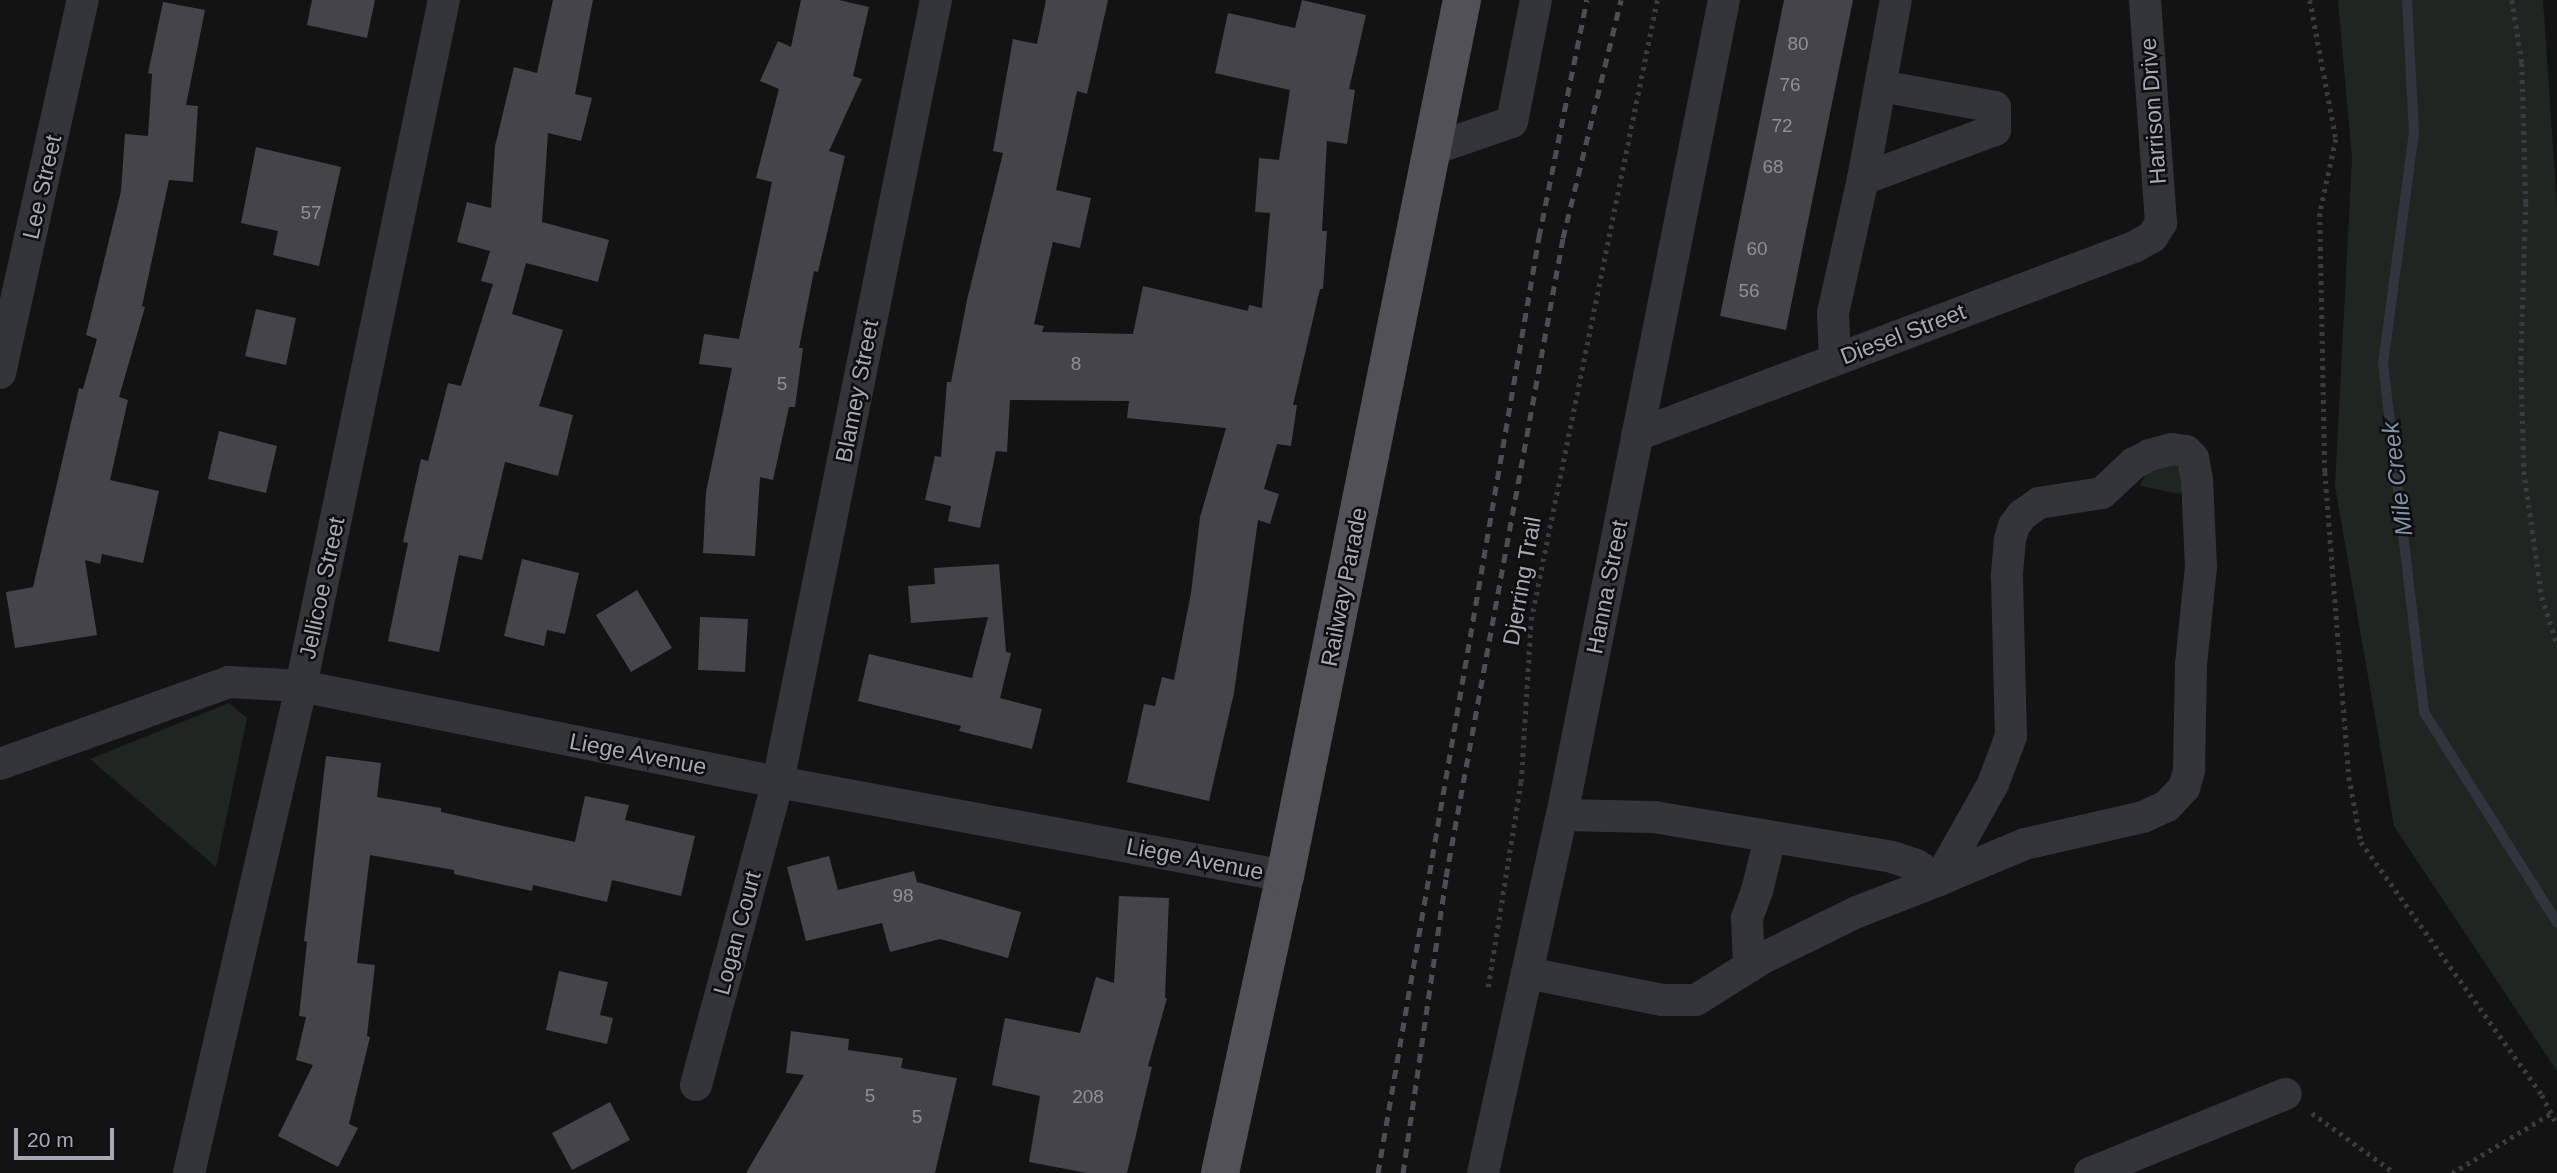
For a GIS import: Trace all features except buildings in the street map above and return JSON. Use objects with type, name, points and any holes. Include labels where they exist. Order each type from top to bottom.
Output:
[{"type":"main road","name":"Railway Parade","points":[[1220,1173],[1285,876],[1462,0]]},
{"type":"street","name":"Lee Street","points":[[0,373],[83,0]]},
{"type":"street","name":"Jellicoe Street","points":[[189,1173],[301,686],[444,0]]},
{"type":"street","name":"Blamey Street","points":[[778,782],[936,0]]},
{"type":"street","points":[[1433,149],[1511,122],[1536,0]]},
{"type":"street","name":"Hanna Street","points":[[1483,1173],[1562,815],[1724,0]]},
{"type":"street","points":[[1835,359],[1833,313],[1863,179],[1896,0]]},
{"type":"street","name":"Harrison Drive","points":[[2145,0],[2161,223]]},
{"type":"street","points":[[1863,179],[1995,130],[1995,107],[1881,86]]},
{"type":"street","name":"Diesel Street","points":[[1637,435],[2134,247],[2152,237],[2161,223]]},
{"type":"street","points":[[1527,973],[1686,1002],[1702,998],[1749,967],[1841,919],[1939,880],[2025,844],[2152,814],[2167,806],[2183,788],[2190,756],[2190,690],[2202,543],[2195,464],[2186,451],[2172,449],[2150,455],[2134,464],[2102,493],[2046,501],[2033,506],[2018,520],[2010,539],[2007,577],[2011,737],[1993,784],[1939,880]]},
{"type":"street","name":"Liege Avenue","points":[[2,755],[229,682],[301,686],[778,782],[1285,876]]},
{"type":"street","name":"Logan Court","points":[[696,1084],[778,782]]},
{"type":"street","points":[[1562,815],[1654,817],[1892,857],[1916,865],[1939,880]]},
{"type":"street","points":[[1749,967],[1747,918],[1757,891],[1770,838]]},
{"type":"street","points":[[2090,1173],[2286,1094]]},
{"type":"path","name":"Djerring Trail","points":[[1487,990],[1521,782],[1531,620],[1657,0]]},
{"type":"path","points":[[2310,0],[2336,139],[2320,213],[2325,472],[2349,777],[2361,842],[2542,1095],[2557,1125]]},
{"type":"path","points":[[2512,0],[2522,63],[2526,203],[2521,361],[2524,471],[2542,597],[2557,644]]},
{"type":"path","points":[[2286,1094],[2395,1173]]},
{"type":"path","points":[[2452,1173],[2552,1113]]},
{"type":"shaded area","points":[[2338,0],[2543,0],[2557,207],[2557,1071],[2394,826],[2335,486],[2352,159]]},
{"type":"shaded area","points":[[2158,465],[2180,465],[2183,490],[2180,494],[2140,486],[2145,475]]},
{"type":"shaded area","points":[[229,703],[247,718],[216,867],[90,759]]},
{"type":"waterway","name":"Mile Creek","points":[[2407,0],[2414,132],[2383,363],[2424,712],[2557,922]]},
{"type":"railway","points":[[1378,1173],[1539,237],[1587,0]]},
{"type":"railway","points":[[1403,1173],[1446,877],[1563,238],[1621,0]]}]
